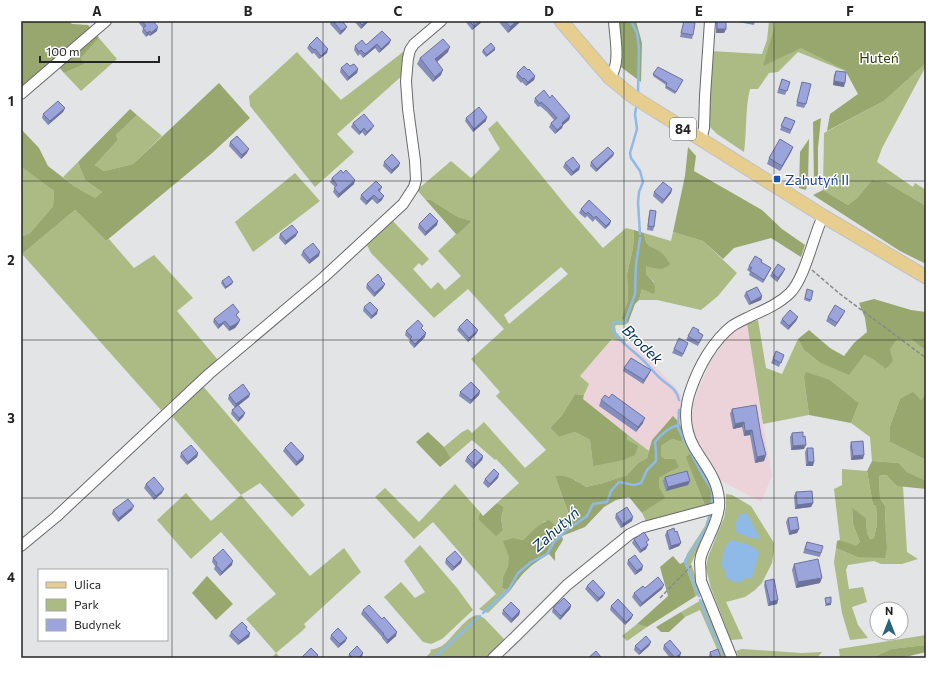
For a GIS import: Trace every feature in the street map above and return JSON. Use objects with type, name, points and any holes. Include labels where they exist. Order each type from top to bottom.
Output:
[{"type":"main road","name":"84","points":[[561,21],[610,78],[622,89],[823,216],[926,277]]},
{"type":"street","points":[[21,94],[106,21]]},
{"type":"street","points":[[21,546],[56,518],[143,434],[185,398],[209,374],[324,277],[403,204],[414,187],[416,180],[406,81],[408,58],[410,50],[414,44],[441,21]]},
{"type":"street","points":[[610,78],[614,73],[617,64],[614,21]]},
{"type":"street","points":[[701,140],[704,128],[710,21]]},
{"type":"street","points":[[732,658],[701,581],[701,556],[717,516],[719,498],[717,486],[710,471],[694,448],[688,435],[686,408],[691,389],[702,365],[721,336],[733,325],[783,300],[791,292],[798,281],[823,216]]},
{"type":"street","points":[[492,658],[567,585],[630,534],[644,527],[719,507]]},
{"type":"path","points":[[805,264],[840,294],[926,358]]},
{"type":"path","points":[[660,598],[690,567]]},
{"type":"shaded area","points":[[747,323],[772,476],[761,502],[720,480],[694,435],[691,423],[693,405],[700,385],[713,357],[732,333]]},
{"type":"shaded area","points":[[613,339],[632,345],[676,388],[682,398],[683,431],[676,418],[652,440],[649,451],[583,399],[589,384],[580,376]]},
{"type":"green space","points":[[21,21],[69,21],[72,24],[88,25],[91,28],[21,91]]},
{"type":"green space","points":[[616,21],[636,21],[642,43],[641,82],[621,67]]},
{"type":"green space","points":[[769,21],[926,21],[850,73],[798,52],[778,72],[769,73],[758,89],[750,89],[747,104],[744,152],[717,134],[708,125],[710,51],[762,54],[767,40]]},
{"type":"green space","name":"Huteń","points":[[774,21],[926,21],[926,63],[884,101],[827,131],[830,114],[858,94],[845,70],[801,48],[763,66],[775,25]]},
{"type":"green space","points":[[96,34],[99,38],[81,58],[85,64],[64,73],[58,66]]},
{"type":"green space","points":[[99,38],[117,59],[81,91],[64,73],[85,64],[81,58]]},
{"type":"green space","points":[[297,52],[341,100],[403,52],[404,74],[337,134],[354,152],[315,187],[250,106],[249,96]]},
{"type":"green space","points":[[926,63],[926,66],[882,148],[877,162],[913,187],[915,183],[926,190],[926,206],[886,182],[872,180],[857,198],[848,205],[823,190],[824,133],[884,101]]},
{"type":"green space","points":[[219,83],[250,118],[211,154],[106,241],[75,210],[22,254],[21,253],[21,237],[30,233],[53,206],[54,191],[22,167],[21,168],[21,129],[39,148],[48,166],[74,186],[95,198],[102,192],[85,180],[78,162],[130,109],[137,115],[116,135],[118,140],[95,165],[104,171],[133,164]]},
{"type":"green space","points":[[137,115],[162,136],[133,164],[104,171],[95,165],[118,140],[116,135]]},
{"type":"green space","points":[[821,118],[818,148],[818,179],[814,184],[813,122]]},
{"type":"green space","points":[[497,121],[568,208],[603,248],[626,228],[634,230],[633,248],[627,274],[628,300],[621,319],[628,323],[615,326],[616,332],[626,343],[612,339],[580,376],[589,384],[584,395],[575,394],[562,415],[550,428],[559,437],[575,432],[590,440],[593,466],[627,440],[628,435],[649,451],[647,458],[638,463],[627,475],[603,483],[586,487],[575,480],[555,476],[571,520],[560,530],[545,521],[523,540],[514,538],[508,566],[503,577],[502,588],[510,591],[488,613],[479,609],[496,594],[433,522],[414,539],[375,497],[385,488],[419,522],[455,484],[480,512],[478,519],[503,530],[501,518],[504,507],[497,503],[519,483],[496,459],[495,460],[472,440],[451,458],[444,447],[462,432],[468,429],[472,433],[484,422],[525,468],[546,450],[496,396],[500,392],[471,359],[504,329],[468,289],[434,318],[371,253],[366,243],[391,219],[429,259],[422,266],[419,263],[413,269],[431,289],[438,282],[445,290],[461,276],[438,251],[472,221],[458,217],[431,200],[425,199],[417,190],[451,161],[471,178],[500,149],[488,129]],"holes":[[[561,267],[568,274],[509,324],[504,315]]]},
{"type":"green space","points":[[809,139],[808,181],[806,190],[799,188],[800,152]]},
{"type":"green space","points":[[688,147],[696,156],[694,171],[762,210],[782,229],[805,245],[801,257],[771,238],[734,248],[723,259],[703,241],[673,232],[685,176]]},
{"type":"green space","points":[[78,162],[85,180],[102,192],[95,198],[74,186],[63,177]]},
{"type":"green space","points":[[22,166],[54,191],[53,206],[30,233],[21,237],[21,168]]},
{"type":"green space","points":[[295,173],[320,201],[253,252],[235,222]]},
{"type":"green space","points":[[872,180],[886,182],[926,206],[926,264],[900,251],[813,195],[823,190],[848,205],[857,198]]},
{"type":"green space","points":[[425,199],[431,200],[458,217],[472,221],[458,234],[456,234]]},
{"type":"green space","points":[[75,210],[106,241],[109,239],[134,268],[154,255],[193,298],[177,311],[218,360],[161,410],[22,254]]},
{"type":"green space","points":[[634,230],[644,233],[648,245],[662,253],[670,264],[662,269],[646,266],[646,274],[652,280],[655,291],[654,294],[642,289],[639,300],[635,304],[628,323],[621,319],[628,300],[627,274],[633,248]]},
{"type":"green space","points":[[673,232],[703,241],[737,273],[718,296],[701,310],[657,300],[639,300],[642,289],[654,282],[646,274],[646,266],[663,254],[648,244],[644,233],[671,241]]},
{"type":"green space","points":[[874,299],[911,310],[926,312],[926,351],[911,339],[896,340],[890,350],[893,361],[886,369],[864,355],[849,375],[819,362],[804,350],[798,339],[809,330],[830,348],[844,356],[854,343],[867,332],[865,318],[859,303]]},
{"type":"green space","points":[[758,320],[766,368],[782,374],[798,339],[804,350],[819,362],[864,355],[887,369],[890,350],[895,340],[911,339],[926,351],[926,393],[921,400],[900,399],[890,426],[890,442],[926,460],[926,483],[923,479],[907,472],[899,463],[872,461],[870,437],[851,423],[859,403],[830,380],[804,378],[809,415],[763,424],[747,323]]},
{"type":"green space","points":[[806,372],[830,380],[859,403],[851,423],[809,415],[804,378]]},
{"type":"green space","points":[[202,385],[305,505],[292,517],[260,483],[241,495],[171,415]]},
{"type":"green space","points":[[913,392],[921,400],[926,393],[926,460],[890,442],[890,426],[900,399]]},
{"type":"green space","points":[[575,394],[584,395],[583,399],[628,435],[627,440],[638,446],[635,455],[623,460],[593,466],[590,440],[575,432],[559,437],[550,428],[562,415]]},
{"type":"green space","points":[[673,416],[681,428],[682,442],[672,439],[661,446],[661,456],[665,459],[675,459],[679,467],[659,478],[659,487],[665,498],[642,513],[629,497],[616,500],[604,507],[585,527],[562,536],[563,540],[555,553],[555,561],[549,554],[527,570],[518,579],[510,591],[502,588],[503,577],[508,566],[509,557],[503,541],[514,538],[523,540],[545,521],[549,520],[560,530],[571,520],[555,476],[568,477],[586,487],[627,475],[638,463],[647,458],[652,440]]},
{"type":"green space","points":[[683,431],[693,451],[687,457],[706,508],[646,521],[642,513],[664,498],[659,487],[659,478],[672,471],[675,459],[665,459],[661,456],[661,446],[672,439],[682,442]]},
{"type":"green space","points":[[428,432],[444,447],[451,458],[440,467],[416,442]]},
{"type":"green space","points":[[693,451],[715,491],[715,504],[706,508],[686,457]]},
{"type":"green space","points":[[872,461],[899,463],[907,472],[923,479],[926,483],[926,489],[897,486],[886,475],[879,476],[880,498],[885,506],[887,547],[885,558],[857,557],[836,548],[837,541],[840,540],[856,546],[860,542],[853,524],[852,508],[866,518],[867,533],[870,539],[874,538],[877,524],[876,506],[873,505],[867,471]]},
{"type":"green space","points":[[842,469],[867,471],[873,505],[876,506],[877,524],[874,538],[870,539],[867,533],[866,518],[852,509],[853,524],[860,542],[856,547],[840,540],[834,489],[842,485]]},
{"type":"green space","points":[[886,475],[897,486],[903,486],[907,552],[918,559],[902,564],[881,564],[874,561],[848,565],[846,570],[849,589],[863,587],[867,602],[852,607],[858,625],[868,638],[850,640],[842,613],[834,562],[836,548],[857,557],[887,547],[885,506],[880,498],[879,476]]},
{"type":"green space","points":[[186,493],[211,521],[241,495],[310,576],[344,548],[361,572],[304,624],[306,627],[302,631],[276,653],[246,619],[276,594],[221,532],[191,559],[157,520]]},
{"type":"green space","points":[[726,494],[732,495],[751,506],[774,543],[772,563],[762,583],[745,597],[726,602],[743,639],[731,640],[711,588],[706,568],[708,557],[724,518]]},
{"type":"green space","points":[[497,503],[504,507],[501,518],[503,530],[496,536],[478,519],[480,512],[483,516]]},
{"type":"green space","points":[[709,513],[713,513],[706,535],[691,564],[701,592],[696,596],[684,562],[687,554],[705,526]]},
{"type":"green space","points":[[420,545],[457,588],[473,610],[442,639],[431,644],[423,642],[384,597],[401,582],[415,598],[425,592],[404,561]]},
{"type":"green space","points":[[673,556],[680,564],[684,562],[696,596],[647,627],[637,624],[668,596],[660,567]]},
{"type":"green space","points":[[207,576],[233,604],[216,620],[192,593]]},
{"type":"green space","points":[[703,599],[728,658],[721,658],[700,610],[685,617],[681,612]]},
{"type":"green space","points":[[681,612],[685,617],[669,632],[661,632],[656,627]]},
{"type":"green space","points":[[477,615],[484,618],[506,641],[486,658],[426,657],[431,652],[430,650],[442,646],[463,624]]},
{"type":"green space","points":[[637,624],[647,627],[627,641],[622,636]]},
{"type":"green space","points":[[926,635],[926,645],[891,649],[872,658],[840,658],[839,649],[889,641],[909,641],[909,638]]},
{"type":"green space","points":[[926,645],[926,652],[901,658],[872,658],[891,649]]},
{"type":"green space","points":[[742,649],[801,653],[822,652],[817,658],[739,658],[736,651]]},
{"type":"green space","points":[[276,653],[281,658],[271,658]]},
{"type":"water","points":[[742,513],[748,515],[760,539],[747,537],[736,532],[736,522]]},
{"type":"water","points":[[732,540],[751,546],[759,553],[752,578],[750,579],[747,577],[741,582],[734,582],[725,576],[725,571],[722,567],[725,548]]},
{"type":"building","points":[[142,21],[153,21],[158,27],[151,33],[150,31],[147,33],[143,28],[146,26]]},
{"type":"building","points":[[333,21],[342,21],[347,27],[341,31]]},
{"type":"building","points":[[358,21],[367,21],[362,25]]},
{"type":"building","points":[[469,21],[480,21],[474,26]]},
{"type":"building","points":[[505,21],[517,21],[510,27]]},
{"type":"building","points":[[684,21],[695,23],[693,35],[681,33]]},
{"type":"building","points":[[717,21],[726,21],[726,29],[717,29]]},
{"type":"building","points":[[382,31],[391,40],[381,49],[377,44],[365,54],[361,50],[359,52],[355,46],[362,40],[366,45]]},
{"type":"building","points":[[317,37],[328,49],[321,56],[309,45]]},
{"type":"building","points":[[443,39],[450,47],[435,59],[443,70],[435,77],[420,58]]},
{"type":"building","points":[[491,43],[495,48],[487,55],[483,50]]},
{"type":"building","points":[[347,63],[350,66],[354,64],[358,69],[349,77],[341,68]]},
{"type":"building","points":[[524,66],[535,76],[528,82],[517,73]]},
{"type":"building","points":[[658,67],[683,80],[676,92],[666,86],[667,83],[653,74]]},
{"type":"building","points":[[836,71],[846,72],[845,83],[834,81]]},
{"type":"building","points":[[782,79],[790,82],[787,91],[779,89]]},
{"type":"building","points":[[802,82],[811,84],[806,104],[797,102]]},
{"type":"building","points":[[544,90],[550,98],[552,95],[570,116],[557,130],[551,123],[557,118],[548,108],[541,102],[540,104],[535,98]]},
{"type":"building","points":[[58,101],[65,108],[50,121],[43,114]]},
{"type":"building","points":[[479,107],[487,117],[474,129],[466,118]]},
{"type":"building","points":[[364,114],[374,126],[367,132],[364,128],[360,132],[353,123]]},
{"type":"building","points":[[785,117],[795,121],[791,130],[781,126]]},
{"type":"building","points":[[237,136],[249,149],[242,155],[230,142]]},
{"type":"building","points":[[780,139],[793,147],[782,166],[769,158]]},
{"type":"building","points":[[608,147],[614,153],[597,169],[591,162]]},
{"type":"building","points":[[392,154],[400,163],[392,170],[384,162]]},
{"type":"building","points":[[573,157],[580,166],[573,172],[565,163]]},
{"type":"building","points":[[341,170],[343,173],[346,170],[355,180],[339,194],[334,188],[337,185],[332,178]]},
{"type":"building","points":[[376,181],[382,187],[378,190],[384,196],[379,200],[374,195],[367,201],[361,195]]},
{"type":"building","points":[[663,182],[672,189],[664,200],[654,192]]},
{"type":"building","points":[[589,200],[611,221],[606,226],[596,216],[594,218],[588,212],[586,214],[581,209]]},
{"type":"building","points":[[650,210],[656,211],[654,227],[648,226]]},
{"type":"building","points":[[430,213],[438,221],[426,232],[419,224]]},
{"type":"building","points":[[292,225],[298,232],[286,241],[280,234]]},
{"type":"building","points":[[313,243],[320,252],[310,260],[303,251]]},
{"type":"building","points":[[755,256],[771,268],[764,280],[750,271],[752,268],[749,266]]},
{"type":"building","points":[[778,264],[785,269],[778,278],[772,273]]},
{"type":"building","points":[[378,274],[385,284],[375,293],[367,284]]},
{"type":"building","points":[[229,276],[233,282],[226,287],[222,281]]},
{"type":"building","points":[[757,287],[762,296],[751,302],[746,292]]},
{"type":"building","points":[[807,289],[813,291],[811,300],[805,298]]},
{"type":"building","points":[[370,302],[378,310],[372,316],[364,307]]},
{"type":"building","points":[[233,304],[239,312],[236,315],[240,320],[230,327],[225,321],[219,325],[214,319]]},
{"type":"building","points":[[835,305],[845,311],[837,323],[828,317]]},
{"type":"building","points":[[790,310],[798,317],[789,326],[782,319]]},
{"type":"building","points":[[467,319],[478,330],[469,338],[459,327]]},
{"type":"building","points":[[418,320],[423,326],[421,328],[426,333],[415,344],[410,339],[412,337],[406,331]]},
{"type":"building","points":[[693,327],[699,330],[698,332],[703,335],[699,343],[688,336]]},
{"type":"building","points":[[679,338],[688,343],[683,354],[674,349]]},
{"type":"building","points":[[776,351],[784,355],[781,363],[773,359]]},
{"type":"building","points":[[631,358],[651,370],[644,380],[624,368]]},
{"type":"building","points":[[471,382],[480,391],[471,400],[460,392]]},
{"type":"building","points":[[243,384],[250,394],[236,404],[229,395]]},
{"type":"building","points":[[612,394],[645,418],[638,427],[601,400],[605,395],[609,398]]},
{"type":"building","points":[[238,405],[245,413],[239,418],[232,410]]},
{"type":"building","points":[[756,405],[766,455],[757,457],[752,430],[745,431],[744,422],[735,424],[732,409]]},
{"type":"building","points":[[803,432],[806,445],[793,446],[792,433]]},
{"type":"building","points":[[863,441],[864,455],[853,456],[851,442]]},
{"type":"building","points":[[291,442],[304,456],[297,462],[285,448]]},
{"type":"building","points":[[191,445],[198,453],[188,462],[181,453]]},
{"type":"building","points":[[807,448],[813,448],[814,462],[808,462]]},
{"type":"building","points":[[475,449],[483,456],[475,465],[467,457]]},
{"type":"building","points":[[494,469],[499,474],[490,484],[485,479]]},
{"type":"building","points":[[687,471],[690,481],[668,487],[665,477]]},
{"type":"building","points":[[154,477],[164,489],[156,496],[146,484]]},
{"type":"building","points":[[812,491],[813,503],[797,505],[796,492]]},
{"type":"building","points":[[128,499],[134,506],[119,518],[113,510]]},
{"type":"building","points":[[627,507],[633,517],[623,524],[616,514]]},
{"type":"building","points":[[797,517],[799,529],[790,531],[788,518]]},
{"type":"building","points":[[674,528],[675,532],[677,531],[681,543],[671,546],[667,531]]},
{"type":"building","points":[[644,532],[649,540],[646,542],[648,545],[641,550],[634,539]]},
{"type":"building","points":[[807,542],[823,546],[821,553],[805,549]]},
{"type":"building","points":[[223,549],[233,561],[222,572],[216,565],[217,563],[213,558]]},
{"type":"building","points":[[455,551],[462,559],[454,567],[446,559]]},
{"type":"building","points":[[635,555],[643,566],[637,571],[628,560]]},
{"type":"building","points":[[818,559],[822,578],[798,582],[794,564]]},
{"type":"building","points":[[658,577],[664,585],[642,603],[634,593],[643,586],[645,588]]},
{"type":"building","points":[[774,579],[778,600],[770,602],[765,581]]},
{"type":"building","points":[[593,580],[605,593],[599,598],[587,586]]},
{"type":"building","points":[[831,597],[831,603],[826,604],[825,598]]},
{"type":"building","points":[[564,598],[571,605],[561,616],[553,608]]},
{"type":"building","points":[[618,599],[633,615],[626,622],[611,606]]},
{"type":"building","points":[[511,602],[520,611],[512,619],[503,610]]},
{"type":"building","points":[[369,605],[382,619],[384,617],[397,632],[388,640],[363,610]]},
{"type":"building","points":[[242,622],[250,633],[240,641],[231,632]]},
{"type":"building","points":[[338,628],[347,638],[340,644],[331,635]]},
{"type":"building","points":[[646,636],[651,642],[641,651],[635,646]]},
{"type":"building","points":[[670,640],[681,653],[675,658],[664,645]]},
{"type":"building","points":[[357,646],[363,653],[358,658],[353,658],[349,654]]},
{"type":"building","points":[[311,648],[318,655],[315,658],[301,658]]},
{"type":"building","points":[[718,649],[721,658],[712,658],[710,652]]},
{"type":"building","points":[[596,651],[601,658],[588,658]]},
{"type":"waterway","name":"Brodek","points":[[631,21],[637,33],[639,49],[638,92]]},
{"type":"waterway","name":"Brodek","points":[[636,108],[635,114],[637,129],[630,153],[631,158],[640,171],[643,182],[639,192],[638,202],[640,234]]},
{"type":"waterway","name":"Brodek","points":[[640,238],[636,264],[635,294],[625,322],[614,322],[612,329],[622,342],[675,390],[679,400]]},
{"type":"waterway","name":"Brodek","points":[[679,410],[678,428],[712,490],[712,506]]},
{"type":"waterway","name":"Zahutyń","points":[[483,613],[509,589],[518,573],[531,562],[547,554],[554,542],[564,532],[587,516],[593,504],[607,502],[611,491],[619,482],[634,485],[641,483],[647,470],[656,461],[655,442],[665,432],[678,425]]},
{"type":"waterway","name":"Brodek","points":[[699,596],[685,561],[706,529],[710,514]]},
{"type":"waterway","name":"Brodek","points":[[700,600],[713,634],[726,658]]},
{"type":"waterway","name":"Zahutyń","points":[[434,658],[480,616]]},
{"type":"place","name":"Zahutyń II","points":[[777,179]]}]
